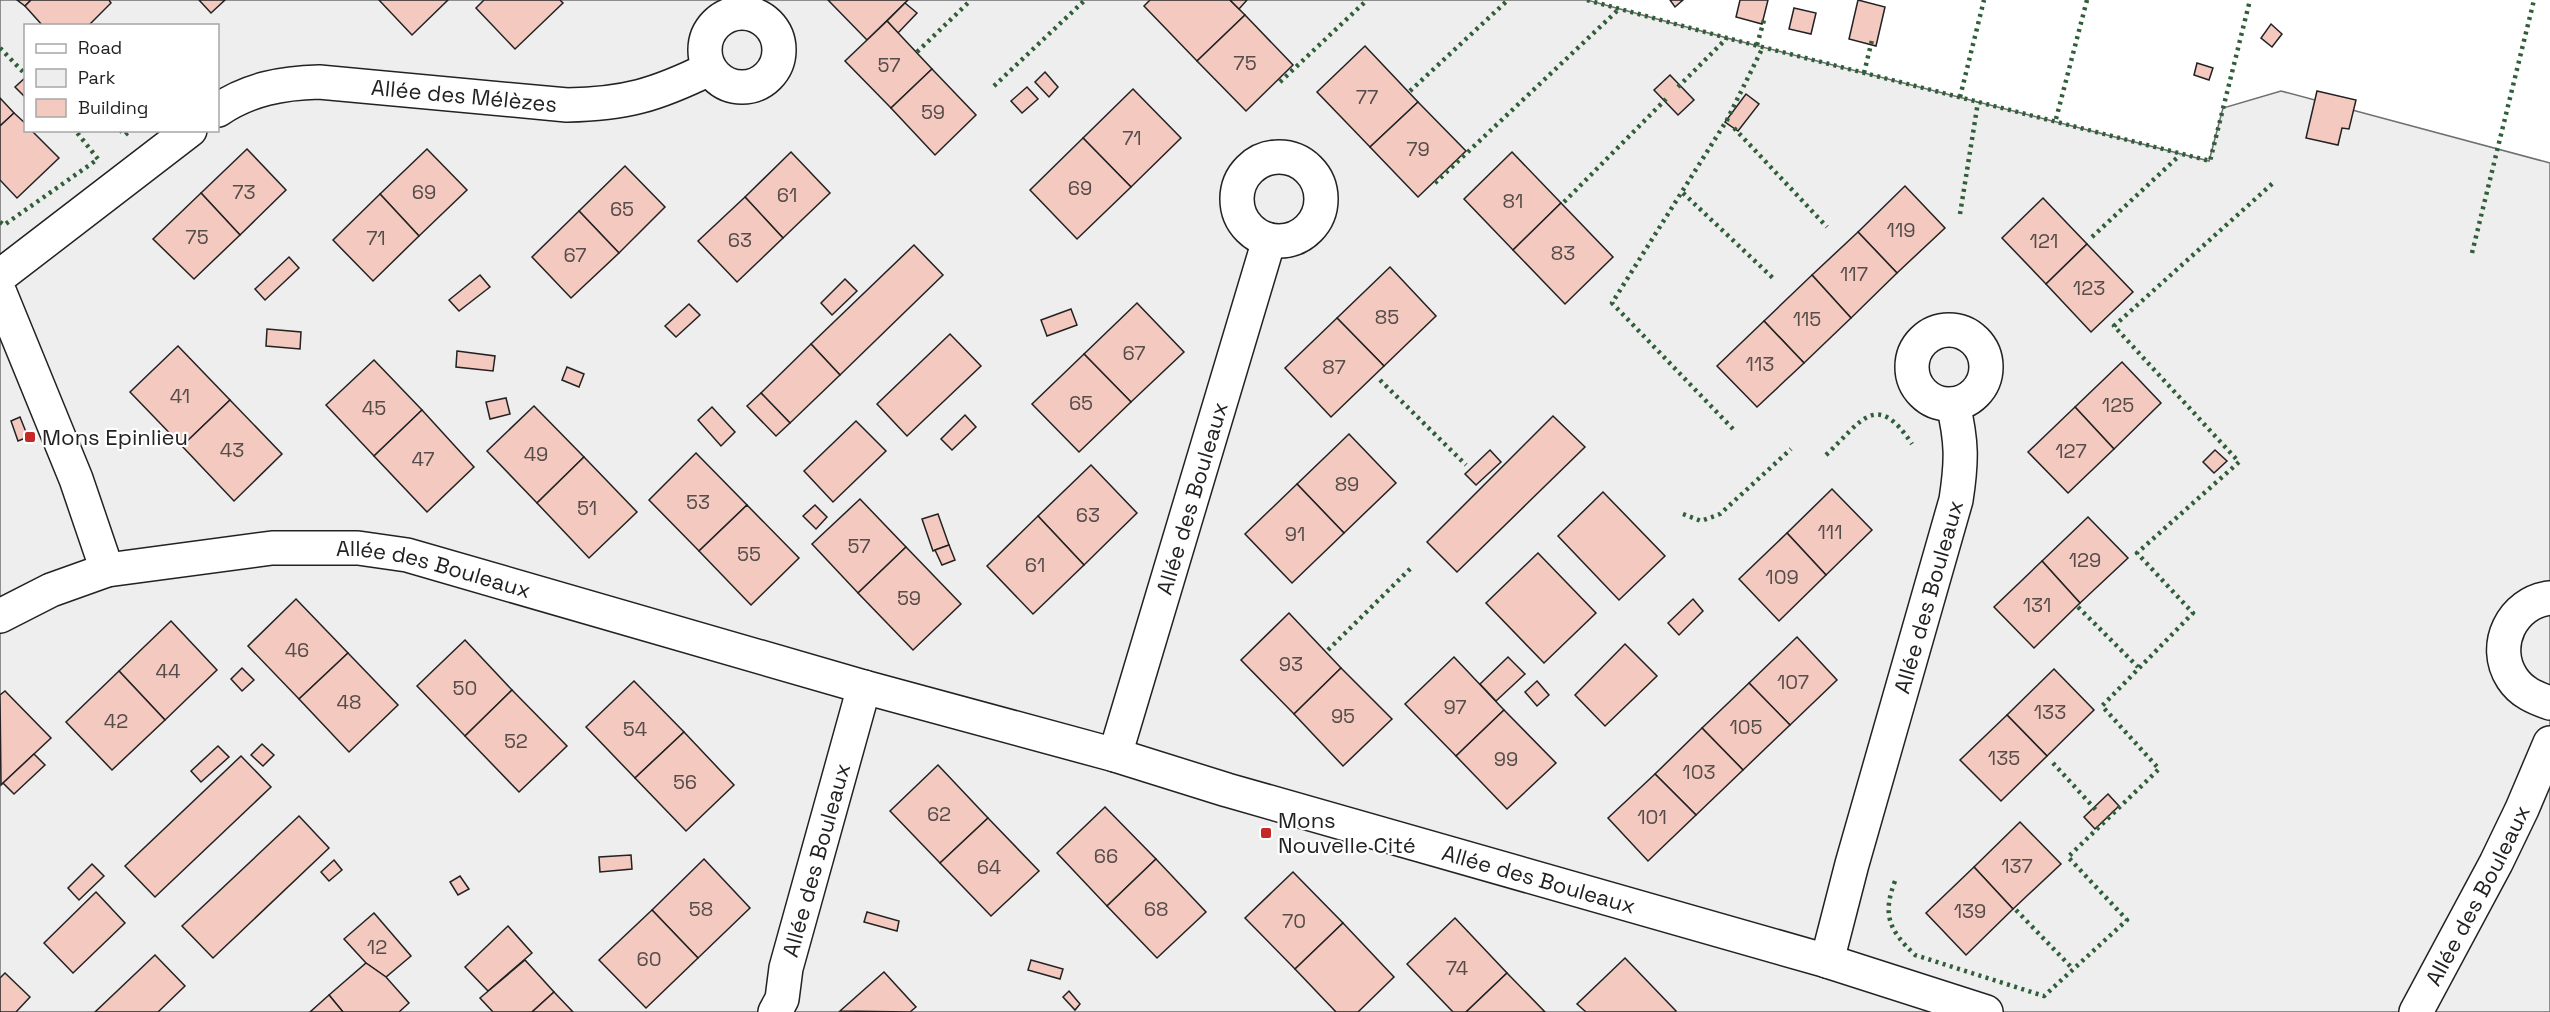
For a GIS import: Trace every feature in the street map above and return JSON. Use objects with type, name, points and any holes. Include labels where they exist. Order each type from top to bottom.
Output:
[{"type":"street","name":"Allée des Mélèzes","points":[[219,110],[235,99],[260,89],[290,82],[319,81],[567,105],[607,104],[678,85],[709,69]]},
{"type":"street","points":[[0,276],[187,132]]},
{"type":"street","name":"Allée des Bouleaux","points":[[1115,756],[1269,240]]},
{"type":"street","points":[[0,293],[76,479],[107,570]]},
{"type":"street","name":"Allée des Bouleaux","points":[[1827,961],[1852,864],[1956,500],[1962,460],[1953,404]]},
{"type":"street","name":"Allée des Bouleaux","points":[[0,616],[51,590],[107,570],[272,548],[358,548],[407,555],[1827,961],[1928,1004],[1986,1012]]},
{"type":"street","points":[[2550,598],[2528,605],[2516,616],[2507,630],[2504,646],[2505,662],[2512,678],[2523,690],[2537,699],[2550,703]]},
{"type":"street","name":"Allée des Bouleaux","points":[[780,1008],[786,968],[864,687]]},
{"type":"street","name":"Allée des Bouleaux","points":[[2416,1012],[2500,854],[2550,743]]},
{"type":"green space","points":[[0,0],[1587,0],[2209,161],[2223,108],[2281,91],[2550,163],[2550,1012],[0,1012]]},
{"type":"building","points":[[17,0],[31,0],[25,6]]},
{"type":"building","points":[[31,0],[109,0],[111,3],[90,24],[41,24],[25,6]]},
{"type":"building","points":[[199,0],[225,0],[211,13]]},
{"type":"building","points":[[379,0],[448,0],[412,35]]},
{"type":"building","points":[[484,0],[560,0],[563,3],[515,49],[476,8]]},
{"type":"building","points":[[828,0],[908,0],[867,40]]},
{"type":"building","points":[[1150,0],[1230,0],[1245,15],[1197,61],[1144,6]]},
{"type":"building","points":[[1230,0],[1247,0],[1239,9]]},
{"type":"building","points":[[1670,0],[1683,0],[1675,7]]},
{"type":"building","points":[[1740,0],[1768,0],[1762,24],[1736,17]]},
{"type":"building","points":[[1858,0],[1885,7],[1876,46],[1849,39]]},
{"type":"building","points":[[905,3],[917,13],[898,33],[887,21]]},
{"type":"building","points":[[1794,8],[1816,13],[1811,34],[1789,29]]},
{"type":"building","points":[[1245,15],[1293,65],[1246,111],[1197,61]]},
{"type":"building","points":[[887,21],[932,69],[891,108],[845,61]]},
{"type":"building","points":[[2271,24],[2282,34],[2272,47],[2261,38]]},
{"type":"building","points":[[1365,46],[1418,102],[1370,147],[1317,92]]},
{"type":"building","points":[[2197,63],[2213,68],[2209,80],[2194,75]]},
{"type":"building","points":[[932,69],[976,115],[935,155],[891,108]]},
{"type":"building","points":[[1045,72],[1058,87],[1049,97],[1035,82]]},
{"type":"building","points":[[1670,75],[1694,100],[1678,115],[1654,90]]},
{"type":"building","points":[[24,79],[24,96],[15,87]]},
{"type":"building","points":[[1027,87],[1038,99],[1022,113],[1011,101]]},
{"type":"building","points":[[1133,89],[1181,138],[1131,187],[1083,138]]},
{"type":"building","points":[[2317,91],[2356,100],[2349,129],[2342,128],[2338,145],[2306,138]]},
{"type":"building","points":[[1746,94],[1759,104],[1738,131],[1725,122]]},
{"type":"building","points":[[0,98],[14,113],[0,126]]},
{"type":"building","points":[[1418,102],[1466,151],[1418,197],[1370,147]]},
{"type":"building","points":[[14,113],[24,122],[24,132],[33,132],[59,158],[17,198],[0,180],[0,126]]},
{"type":"building","points":[[1083,138],[1131,187],[1077,239],[1030,190]]},
{"type":"building","points":[[247,149],[286,190],[240,235],[201,193]]},
{"type":"building","points":[[427,149],[467,190],[419,236],[380,194]]},
{"type":"building","points":[[791,152],[830,193],[783,238],[745,197]]},
{"type":"building","points":[[1512,152],[1561,203],[1513,250],[1464,199]]},
{"type":"building","points":[[625,166],[665,207],[619,253],[579,211]]},
{"type":"building","points":[[1905,186],[1945,228],[1897,273],[1858,232]]},
{"type":"building","points":[[201,193],[240,235],[194,279],[153,239]]},
{"type":"building","points":[[380,194],[419,236],[373,281],[333,240]]},
{"type":"building","points":[[745,197],[783,238],[737,282],[698,241]]},
{"type":"building","points":[[2043,198],[2087,244],[2046,284],[2002,238]]},
{"type":"building","points":[[1561,203],[1613,257],[1565,304],[1513,250]]},
{"type":"building","points":[[579,211],[619,253],[571,298],[532,257]]},
{"type":"building","points":[[1858,232],[1897,273],[1851,318],[1812,275]]},
{"type":"building","points":[[2087,244],[2133,292],[2091,332],[2046,284]]},
{"type":"building","points":[[914,245],[943,275],[840,375],[811,344]]},
{"type":"building","points":[[289,257],[299,268],[265,300],[255,289]]},
{"type":"building","points":[[1390,267],[1436,316],[1384,366],[1337,318]]},
{"type":"building","points":[[480,275],[490,287],[459,311],[449,300]]},
{"type":"building","points":[[1812,275],[1851,318],[1804,363],[1764,321]]},
{"type":"building","points":[[845,279],[857,291],[832,315],[821,303]]},
{"type":"building","points":[[1137,303],[1184,352],[1131,402],[1084,354]]},
{"type":"building","points":[[689,304],[700,315],[676,337],[665,326]]},
{"type":"building","points":[[1071,309],[1077,325],[1047,336],[1041,320]]},
{"type":"building","points":[[1337,318],[1384,366],[1331,417],[1285,368]]},
{"type":"building","points":[[1764,321],[1804,363],[1757,407],[1717,366]]},
{"type":"building","points":[[267,329],[301,332],[300,349],[266,346]]},
{"type":"building","points":[[950,334],[981,366],[907,436],[877,404]]},
{"type":"building","points":[[811,344],[840,375],[790,423],[761,393]]},
{"type":"building","points":[[178,346],[230,400],[182,446],[130,392]]},
{"type":"building","points":[[457,351],[495,356],[493,371],[456,367]]},
{"type":"building","points":[[1084,354],[1131,402],[1079,452],[1032,404]]},
{"type":"building","points":[[374,360],[422,410],[374,456],[326,405]]},
{"type":"building","points":[[2122,362],[2161,403],[2114,449],[2075,407]]},
{"type":"building","points":[[567,367],[584,374],[579,387],[562,380]]},
{"type":"building","points":[[761,393],[790,423],[776,436],[747,406]]},
{"type":"building","points":[[506,398],[510,414],[490,419],[486,402]]},
{"type":"building","points":[[230,400],[282,454],[234,501],[182,446]]},
{"type":"building","points":[[534,406],[584,457],[537,503],[487,451]]},
{"type":"building","points":[[712,407],[735,432],[721,446],[698,420]]},
{"type":"building","points":[[2075,407],[2114,449],[2068,493],[2028,452]]},
{"type":"building","points":[[422,410],[474,467],[427,512],[374,456]]},
{"type":"building","points":[[965,415],[976,427],[952,450],[941,439]]},
{"type":"building","points":[[1553,416],[1585,447],[1457,572],[1427,542]]},
{"type":"building","points":[[20,417],[28,437],[18,441],[11,421]]},
{"type":"building","points":[[856,421],[886,451],[833,502],[804,471]]},
{"type":"building","points":[[1349,434],[1396,483],[1344,533],[1297,484]]},
{"type":"building","points":[[1490,450],[1501,462],[1476,485],[1465,474]]},
{"type":"building","points":[[2215,450],[2227,461],[2214,473],[2203,462]]},
{"type":"building","points":[[696,453],[747,505],[699,551],[649,500]]},
{"type":"building","points":[[584,457],[637,512],[589,558],[537,503]]},
{"type":"building","points":[[1091,465],[1137,513],[1084,565],[1038,516]]},
{"type":"building","points":[[1297,484],[1344,533],[1292,583],[1245,534]]},
{"type":"building","points":[[1832,489],[1872,530],[1826,575],[1787,533]]},
{"type":"building","points":[[1603,492],[1665,556],[1619,600],[1558,536]]},
{"type":"building","points":[[860,499],[906,547],[858,593],[812,544]]},
{"type":"building","points":[[747,505],[799,558],[751,605],[699,551]]},
{"type":"building","points":[[815,505],[827,517],[816,529],[803,516]]},
{"type":"building","points":[[938,514],[949,545],[933,551],[922,519]]},
{"type":"building","points":[[1038,516],[1084,565],[1033,614],[987,566]]},
{"type":"building","points":[[2088,517],[2128,558],[2080,603],[2042,561]]},
{"type":"building","points":[[1787,533],[1826,575],[1779,621],[1739,579]]},
{"type":"building","points":[[949,545],[955,560],[942,565],[935,550]]},
{"type":"building","points":[[906,547],[961,604],[913,650],[858,593]]},
{"type":"building","points":[[1538,553],[1596,613],[1544,663],[1486,603]]},
{"type":"building","points":[[2042,561],[2080,603],[2034,648],[1994,607]]},
{"type":"building","points":[[296,599],[348,653],[299,699],[248,646]]},
{"type":"building","points":[[1693,599],[1703,611],[1679,635],[1668,623]]},
{"type":"building","points":[[1289,613],[1341,668],[1294,714],[1241,660]]},
{"type":"building","points":[[171,621],[217,670],[165,720],[119,671]]},
{"type":"building","points":[[1797,637],[1837,680],[1790,725],[1749,683]]},
{"type":"building","points":[[465,640],[512,690],[465,736],[417,686]]},
{"type":"building","points":[[1625,644],[1657,676],[1605,726],[1575,695]]},
{"type":"building","points":[[348,653],[398,705],[349,752],[299,699]]},
{"type":"building","points":[[1454,657],[1504,710],[1456,756],[1405,704]]},
{"type":"building","points":[[1508,657],[1525,674],[1496,701],[1480,684]]},
{"type":"building","points":[[242,668],[254,680],[242,691],[231,679]]},
{"type":"building","points":[[1341,668],[1392,719],[1343,766],[1294,714]]},
{"type":"building","points":[[2054,669],[2094,710],[2047,756],[2007,715]]},
{"type":"building","points":[[119,671],[165,720],[112,770],[66,722]]},
{"type":"building","points":[[634,681],[684,732],[635,778],[586,727]]},
{"type":"building","points":[[1537,681],[1549,695],[1537,706],[1525,692]]},
{"type":"building","points":[[1749,683],[1790,725],[1743,770],[1702,728]]},
{"type":"building","points":[[512,690],[567,746],[519,792],[465,736]]},
{"type":"building","points":[[5,691],[51,738],[1,785],[0,695]]},
{"type":"building","points":[[1504,710],[1556,763],[1507,809],[1456,756]]},
{"type":"building","points":[[2007,715],[2047,756],[2001,801],[1960,760]]},
{"type":"building","points":[[1702,728],[1743,770],[1696,815],[1655,774]]},
{"type":"building","points":[[684,732],[734,785],[686,831],[635,778]]},
{"type":"building","points":[[262,744],[274,755],[263,766],[251,755]]},
{"type":"building","points":[[218,746],[229,757],[201,782],[191,771]]},
{"type":"building","points":[[34,754],[45,765],[14,794],[3,783]]},
{"type":"building","points":[[241,756],[271,787],[155,897],[125,866]]},
{"type":"building","points":[[938,765],[988,818],[940,863],[890,811]]},
{"type":"building","points":[[1655,774],[1696,815],[1648,861],[1608,818]]},
{"type":"building","points":[[2108,794],[2119,806],[2095,829],[2084,817]]},
{"type":"building","points":[[1105,807],[1156,859],[1107,906],[1057,853]]},
{"type":"building","points":[[299,816],[329,848],[213,958],[182,926]]},
{"type":"building","points":[[988,818],[1039,871],[991,916],[940,863]]},
{"type":"building","points":[[2020,822],[2061,864],[2013,909],[1974,867]]},
{"type":"building","points":[[631,855],[632,869],[600,872],[599,857]]},
{"type":"building","points":[[704,859],[750,908],[698,958],[652,910]]},
{"type":"building","points":[[1156,859],[1206,912],[1157,958],[1107,906]]},
{"type":"building","points":[[334,860],[342,870],[329,881],[321,872]]},
{"type":"building","points":[[92,864],[104,876],[79,900],[68,888]]},
{"type":"building","points":[[1974,867],[2013,909],[1966,955],[1926,913]]},
{"type":"building","points":[[1293,872],[1343,923],[1295,969],[1245,918]]},
{"type":"building","points":[[460,876],[469,889],[458,895],[450,882]]},
{"type":"building","points":[[96,892],[125,923],[73,973],[44,943]]},
{"type":"building","points":[[652,910],[698,958],[646,1008],[599,960]]},
{"type":"building","points":[[867,912],[899,921],[897,931],[864,922]]},
{"type":"building","points":[[374,913],[411,956],[386,977],[366,963],[344,939]]},
{"type":"building","points":[[1455,918],[1507,973],[1466,1012],[1453,1012],[1407,964]]},
{"type":"building","points":[[1343,923],[1394,977],[1358,1012],[1336,1012],[1295,969]]},
{"type":"building","points":[[508,926],[532,953],[488,991],[465,967]]},
{"type":"building","points":[[155,955],[185,986],[158,1012],[95,1012]]},
{"type":"building","points":[[1625,958],[1675,1012],[1586,1012],[1577,1004]]},
{"type":"building","points":[[525,960],[554,992],[532,1012],[493,1012],[480,998]]},
{"type":"building","points":[[1031,960],[1063,969],[1060,979],[1028,970]]},
{"type":"building","points":[[366,963],[386,977],[409,1003],[399,1012],[343,1012],[329,995]]},
{"type":"building","points":[[884,972],[916,1007],[910,1012],[840,1011]]},
{"type":"building","points":[[5,973],[30,997],[16,1012],[0,1012],[0,978]]},
{"type":"building","points":[[1507,973],[1545,1012],[1466,1012]]},
{"type":"building","points":[[1069,991],[1080,1004],[1075,1010],[1063,997]]},
{"type":"building","points":[[554,992],[573,1012],[532,1012]]},
{"type":"building","points":[[329,995],[343,1012],[310,1012]]},
{"type":"hedge","points":[[917,52],[971,0]]},
{"type":"hedge","points":[[994,86],[1085,0]]},
{"type":"hedge","points":[[1280,82],[1367,0]]},
{"type":"hedge","points":[[1410,91],[1508,0]]},
{"type":"hedge","points":[[1587,0],[2210,161],[2250,0]]},
{"type":"hedge","points":[[1960,97],[1984,0]]},
{"type":"hedge","points":[[2056,119],[2087,0]]},
{"type":"hedge","points":[[2472,253],[2534,0]]},
{"type":"hedge","points":[[1435,183],[1619,9]]},
{"type":"hedge","points":[[1757,45],[1764,20]]},
{"type":"hedge","points":[[1678,87],[1727,38]]},
{"type":"hedge","points":[[1864,73],[1872,40]]},
{"type":"hedge","points":[[1733,429],[1612,303],[1727,120],[1763,47]]},
{"type":"hedge","points":[[0,48],[24,73]]},
{"type":"hedge","points":[[1564,202],[1666,99]]},
{"type":"hedge","points":[[1960,214],[1978,102]]},
{"type":"hedge","points":[[1734,128],[1827,227]]},
{"type":"hedge","points":[[0,222],[4,225],[98,159],[77,132]]},
{"type":"hedge","points":[[122,132],[125,135],[129,132]]},
{"type":"hedge","points":[[2092,237],[2180,155]]},
{"type":"hedge","points":[[1895,881],[1889,903],[1890,921],[1899,938],[1915,955],[2044,996],[2127,920],[2068,857],[2159,769],[2102,706],[2193,613],[2137,553],[2239,462],[2114,326],[2273,183]]},
{"type":"hedge","points":[[1683,193],[1775,280]]},
{"type":"hedge","points":[[1380,380],[1466,465]]},
{"type":"hedge","points":[[1826,455],[1869,416],[1878,415],[1888,418],[1899,427],[1912,444]]},
{"type":"hedge","points":[[1683,514],[1701,521],[1720,514],[1791,449]]},
{"type":"hedge","points":[[1328,650],[1413,566]]},
{"type":"hedge","points":[[2078,607],[2138,667]]},
{"type":"hedge","points":[[2053,763],[2096,810]]},
{"type":"hedge","points":[[2016,910],[2073,969]]},
{"type":"place","name":"Mons Epinlieu","points":[[30,437]]},
{"type":"place","name":"Mons Nouvelle Cité","points":[[1266,833]]}]
